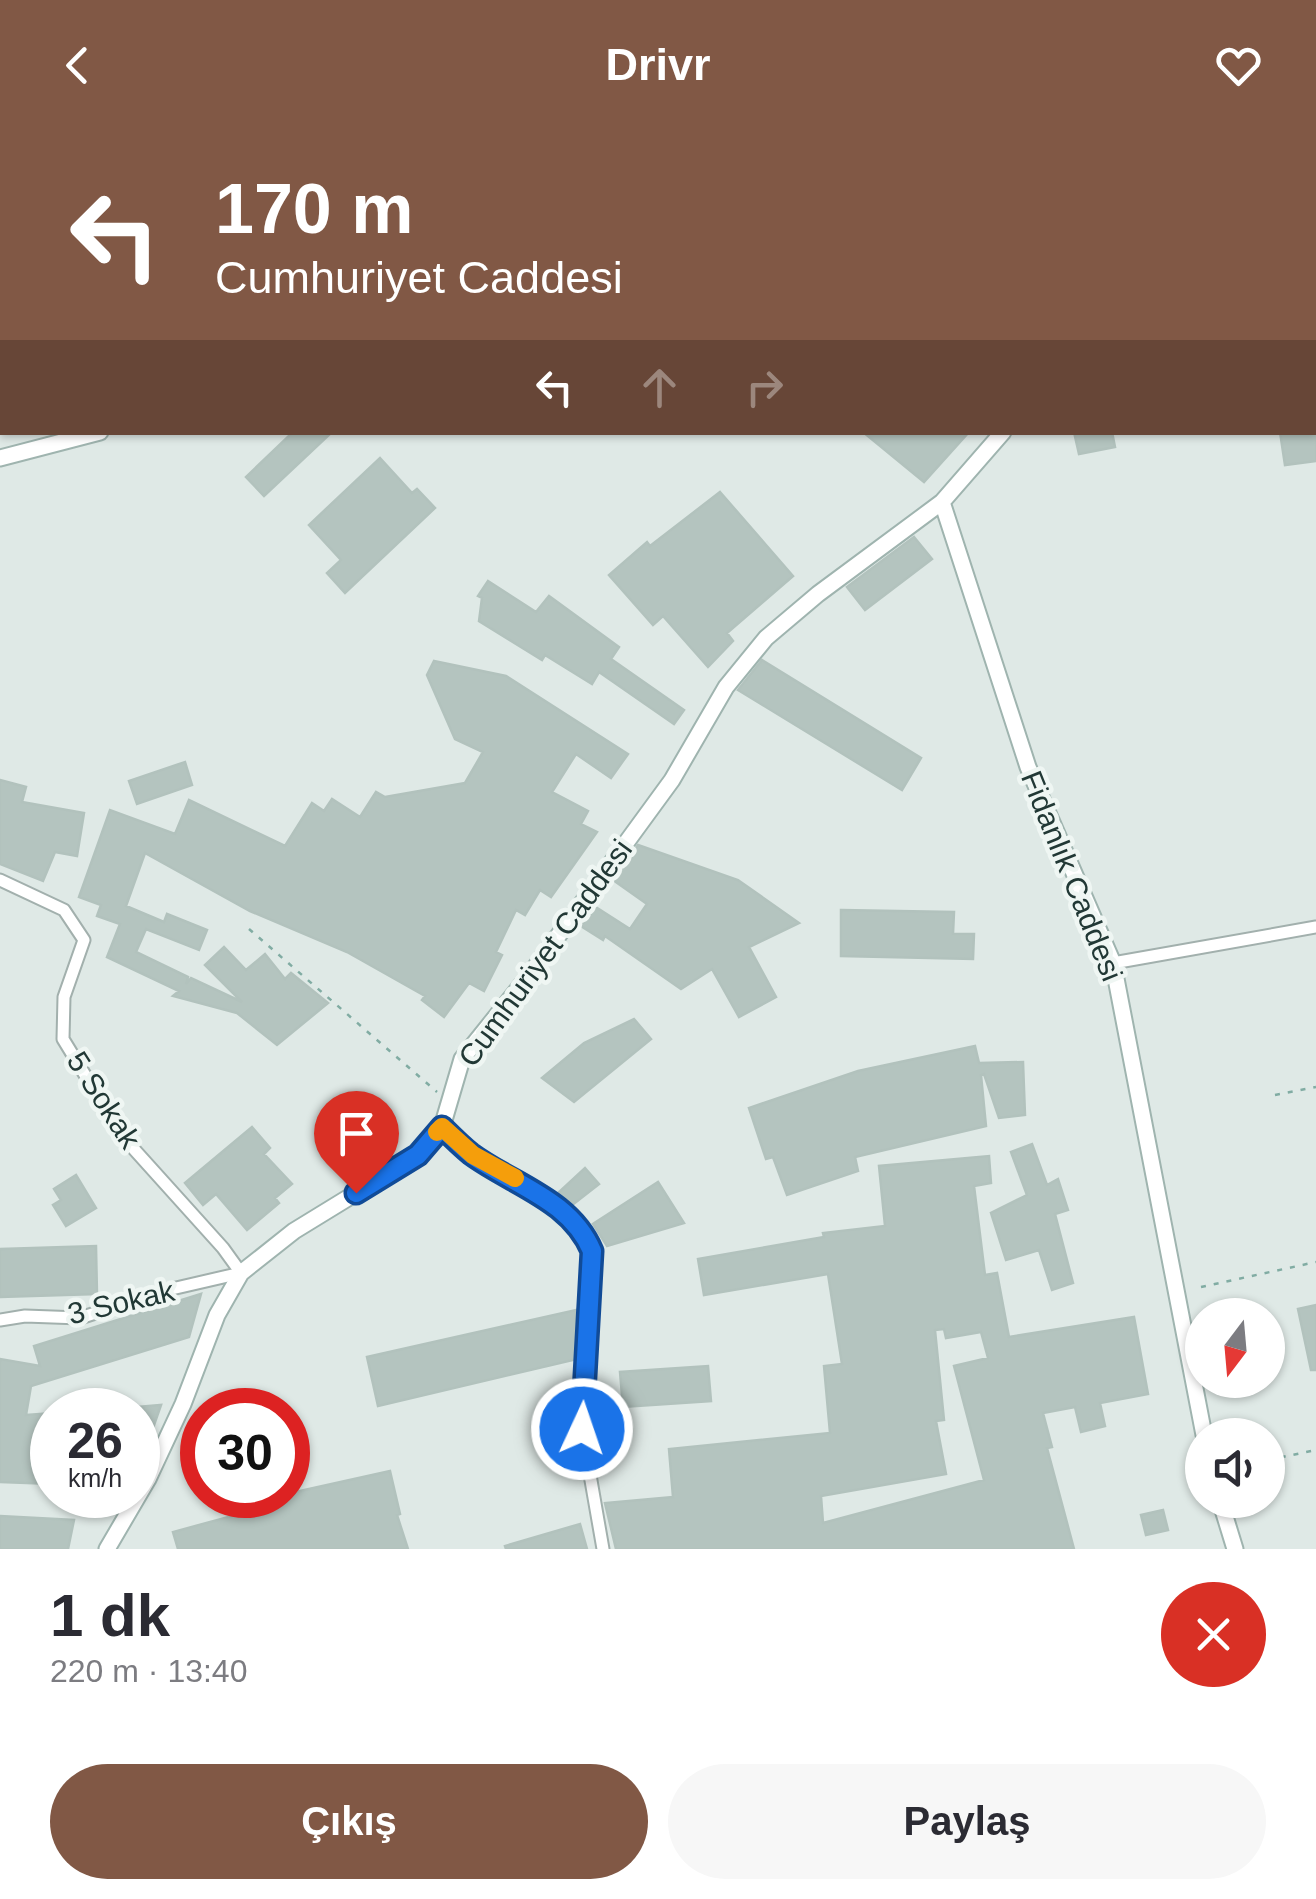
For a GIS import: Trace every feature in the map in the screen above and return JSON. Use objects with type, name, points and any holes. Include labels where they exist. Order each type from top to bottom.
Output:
[{"type":"street","points":[[0,458],[91,435]]},
{"type":"street","name":"Cumhuriyet Caddesi","points":[[107,1549],[148,1479],[183,1404],[217,1315],[241,1273],[294,1231],[418,1155],[442,1127],[462,1059],[531,973],[672,780],[726,687],[766,638],[818,594],[942,502],[1000,435]]},
{"type":"street","name":"Fidanlık Caddesi","points":[[942,502],[1028,767],[1113,963],[1201,1418]]},
{"type":"street","name":"5 Sokak","points":[[0,880],[64,910],[84,940],[64,997],[64,1039],[123,1137],[224,1248],[241,1273]]},
{"type":"street","points":[[1113,963],[1316,927]]},
{"type":"street","points":[[442,1127],[473,1155],[525,1184],[586,1234],[592,1251],[582,1429],[603,1549]]},
{"type":"street","name":"3 Sokak","points":[[0,1320],[25,1316],[80,1318],[164,1291],[241,1273]]},
{"type":"street","points":[[1226,1518],[1235,1549]]},
{"type":"path","points":[[248,929],[449,1102]]},
{"type":"path","points":[[1275,1094],[1316,1086]]},
{"type":"path","points":[[1201,1287],[1316,1262]]},
{"type":"path","points":[[1285,1456],[1316,1450]]},
{"type":"building","points":[[290,435],[329,435],[264,496],[246,477]]},
{"type":"building","points":[[867,435],[966,435],[924,482]]},
{"type":"building","points":[[1075,435],[1113,435],[1115,447],[1079,454]]},
{"type":"building","points":[[1280,435],[1316,435],[1316,461],[1285,465]]},
{"type":"building","points":[[380,458],[412,493],[417,489],[435,508],[345,593],[327,573],[341,560],[309,525]]},
{"type":"building","points":[[720,492],[793,576],[727,633],[733,641],[708,667],[663,616],[653,625],[609,575],[647,542],[650,546]]},
{"type":"building","points":[[914,537],[932,559],[865,610],[847,587]]},
{"type":"building","points":[[488,581],[536,612],[549,596],[619,647],[611,659],[684,710],[674,724],[599,672],[592,684],[545,655],[542,660],[479,621],[482,598],[478,596]]},
{"type":"building","points":[[762,660],[921,758],[902,790],[738,690]]},
{"type":"building","points":[[434,661],[506,676],[628,754],[611,778],[576,754],[552,792],[588,811],[581,824],[597,832],[551,897],[540,890],[525,915],[516,910],[496,952],[502,955],[484,991],[469,983],[444,1017],[422,1000],[425,996],[347,952],[250,911],[145,853],[126,906],[164,922],[167,914],[207,930],[199,950],[146,929],[136,952],[188,977],[186,984],[191,978],[242,1002],[205,965],[224,947],[246,970],[265,954],[285,979],[291,973],[328,1003],[277,1045],[237,1013],[173,996],[179,991],[107,957],[120,924],[97,916],[101,905],[79,897],[110,810],[175,834],[189,800],[285,846],[312,803],[324,811],[332,799],[360,817],[376,792],[385,797],[465,783],[483,752],[455,739],[427,675]]},
{"type":"building","points":[[185,762],[192,785],[137,804],[129,781]]},
{"type":"building","points":[[0,780],[26,787],[22,802],[84,813],[77,856],[55,852],[43,881],[0,864]]},
{"type":"building","points":[[638,845],[738,880],[799,923],[749,947],[776,997],[739,1017],[712,969],[681,989],[605,936],[603,940],[581,926],[594,906],[630,929],[647,904],[613,880]]},
{"type":"building","points":[[841,910],[954,912],[953,934],[974,934],[973,959],[841,956]]},
{"type":"building","points":[[634,1019],[651,1039],[574,1102],[542,1078],[584,1043]]},
{"type":"building","points":[[975,1046],[979,1063],[1023,1062],[1025,1115],[999,1118],[984,1074],[981,1075],[986,1126],[855,1157],[858,1171],[787,1195],[773,1157],[766,1159],[749,1108],[858,1071]]},
{"type":"building","points":[[252,1127],[270,1148],[264,1154],[292,1184],[275,1198],[279,1203],[247,1230],[216,1194],[203,1205],[185,1183]]},
{"type":"building","points":[[1032,1144],[1047,1185],[1058,1179],[1068,1210],[1055,1214],[1073,1283],[1052,1290],[1039,1250],[1006,1260],[991,1213],[1027,1195],[1011,1152]]},
{"type":"building","points":[[989,1156],[991,1183],[974,1186],[985,1275],[997,1273],[1009,1337],[1134,1317],[1148,1394],[1100,1403],[1105,1426],[1081,1432],[1075,1407],[1043,1413],[1052,1447],[1047,1448],[1074,1549],[616,1549],[605,1503],[673,1497],[669,1449],[830,1433],[824,1366],[842,1364],[828,1274],[704,1295],[698,1259],[824,1237],[823,1233],[885,1226],[879,1166]],"holes":[[[944,1329],[946,1338],[981,1332],[988,1358],[954,1366],[984,1480],[823,1523],[821,1496],[946,1474],[936,1421],[944,1420],[935,1330]]]},
{"type":"building","points":[[585,1168],[599,1184],[571,1206],[556,1195]]},
{"type":"building","points":[[76,1175],[96,1208],[66,1226],[53,1205],[61,1200],[54,1189]]},
{"type":"building","points":[[658,1182],[684,1223],[607,1246],[593,1224]]},
{"type":"building","points":[[96,1246],[97,1294],[0,1297],[0,1249]]},
{"type":"building","points":[[201,1294],[189,1337],[31,1386],[26,1415],[30,1415],[30,1483],[0,1482],[0,1359],[40,1366],[34,1346]]},
{"type":"building","points":[[1316,1305],[1316,1370],[1311,1370],[1298,1309]]},
{"type":"building","points":[[576,1310],[577,1359],[378,1406],[367,1357]]},
{"type":"building","points":[[708,1366],[711,1401],[623,1407],[620,1372]]},
{"type":"building","points":[[390,1471],[400,1514],[397,1515],[408,1549],[178,1549],[173,1532],[225,1518],[310,1518],[310,1489]]},
{"type":"building","points":[[1163,1510],[1168,1530],[1146,1535],[1141,1515]]},
{"type":"building","points":[[0,1516],[74,1520],[68,1549],[0,1549]]},
{"type":"building","points":[[580,1524],[587,1549],[505,1546]]},
{"type":"slow traffic","points":[[437,1132],[442,1127],[473,1155],[515,1178]]},
{"type":"route","points":[[356,1193],[418,1155],[442,1127],[473,1155],[525,1184],[571,1218],[586,1234],[592,1251],[582,1429]]}]
